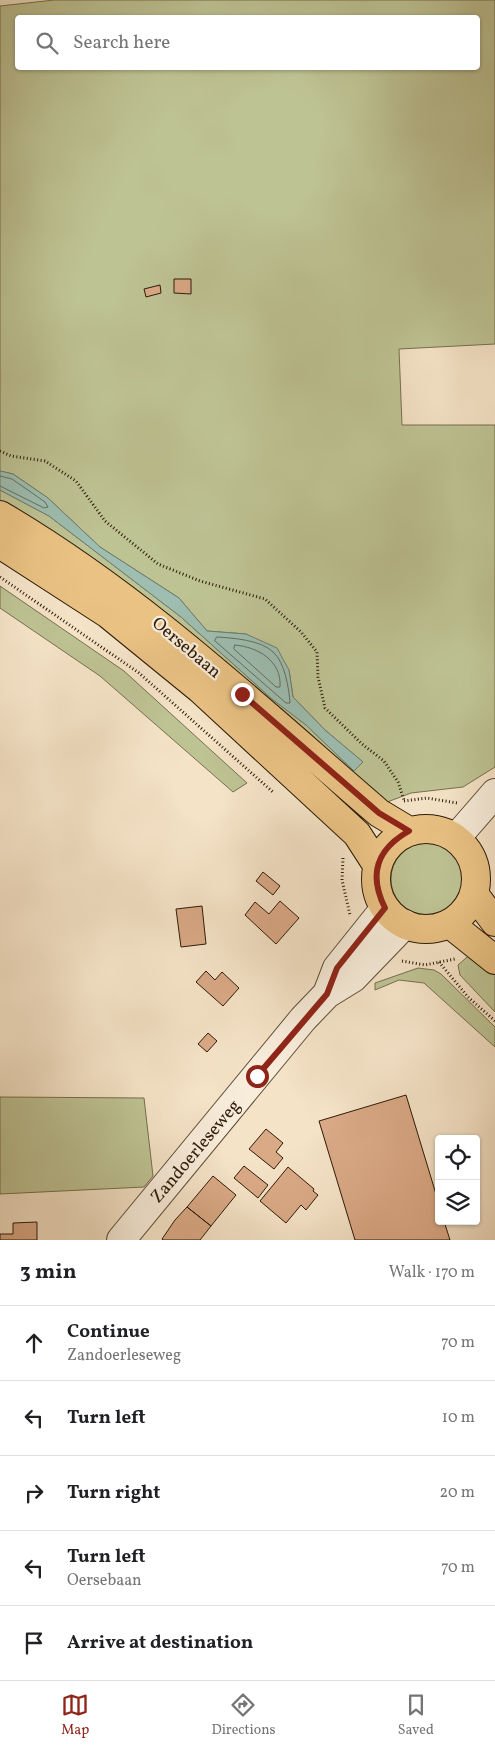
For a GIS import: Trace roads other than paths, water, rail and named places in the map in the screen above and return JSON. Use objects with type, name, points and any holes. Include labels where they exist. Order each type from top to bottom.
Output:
[{"type":"main road","name":"Oersebaan","points":[[0,515],[65,555],[158,622],[379,813],[409,831]]},
{"type":"main road","name":"Oersebaan","points":[[0,544],[108,614],[200,688],[357,834],[378,865]]},
{"type":"main road","points":[[433,829],[461,843],[474,863],[477,878],[474,894],[463,913],[450,924],[424,930],[395,916],[378,894],[376,880],[378,865],[384,851],[395,839],[409,831],[433,829]]},
{"type":"main road","points":[[474,894],[495,922]]},
{"type":"main road","points":[[450,924],[495,960]]},
{"type":"street","points":[[461,843],[495,793]]},
{"type":"street","points":[[461,843],[495,816]]},
{"type":"street","name":"Zandoerleseweg","points":[[121,1240],[327,994],[353,978],[395,916]]},
{"type":"water","points":[[0,471],[13,474],[48,498],[100,547],[179,598],[207,631],[246,634],[277,648],[289,670],[293,697],[325,730],[363,762],[354,771],[306,725],[272,699],[181,617],[49,516],[0,490]]}]
